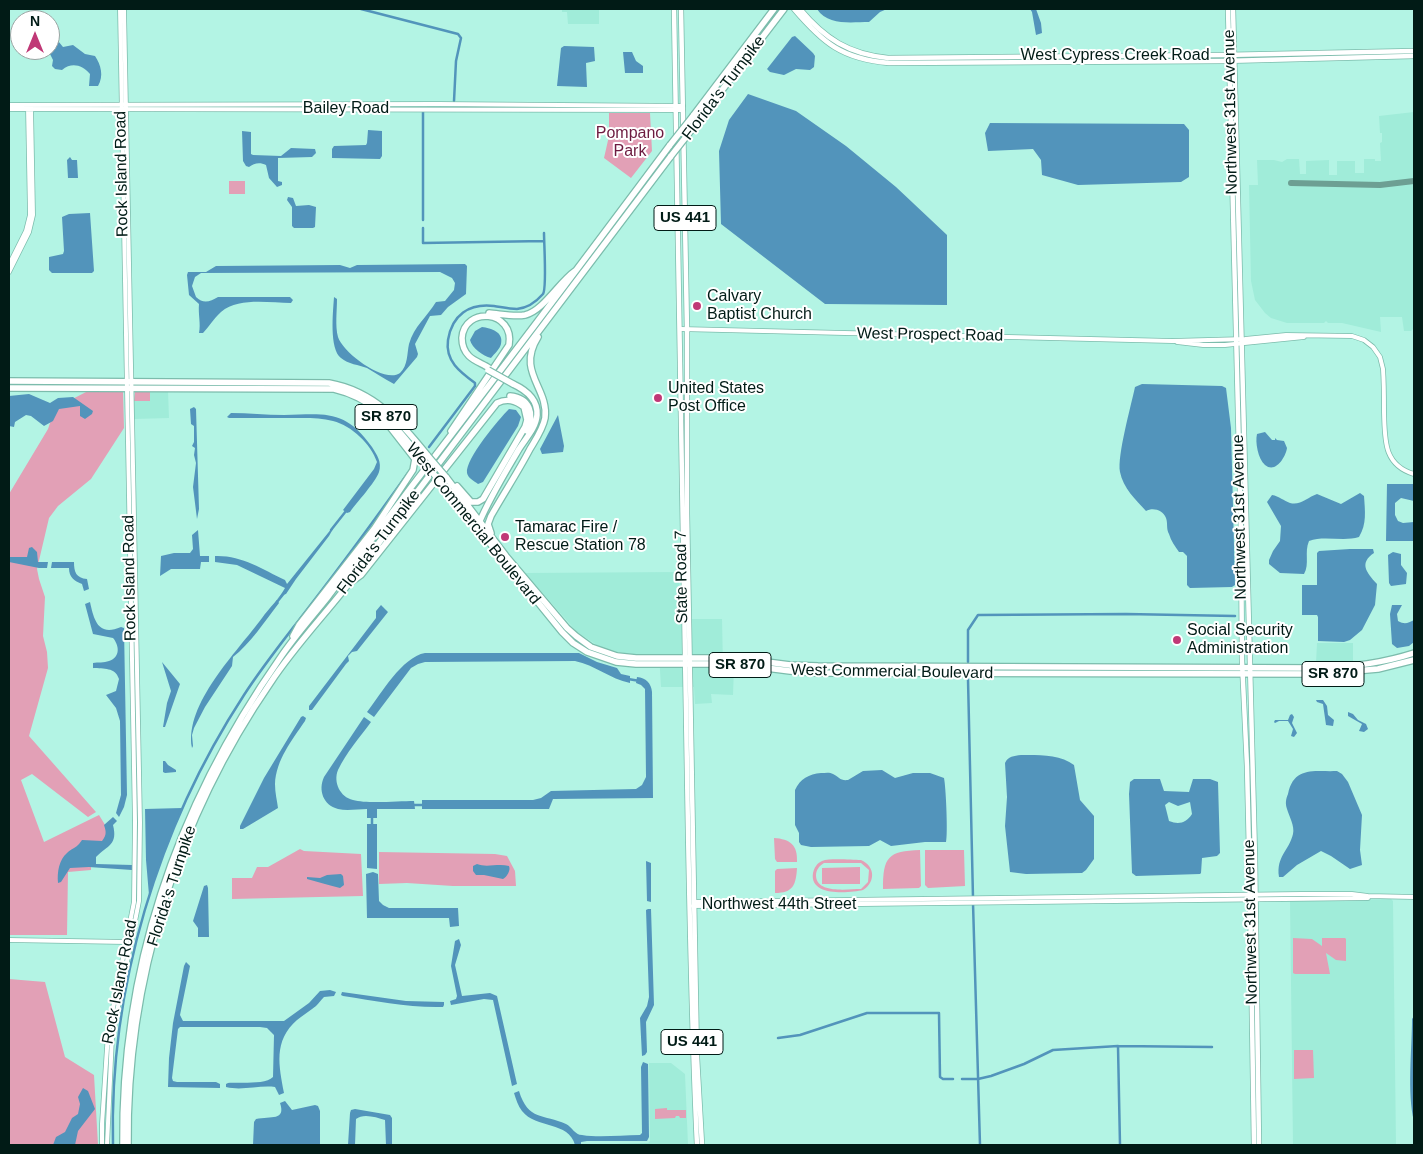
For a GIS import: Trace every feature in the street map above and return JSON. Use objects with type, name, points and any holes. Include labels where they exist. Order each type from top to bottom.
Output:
[{"type":"highway","name":"Florida's Turnpike","points":[[123,1145],[123,1095],[132,1016],[143,956],[155,910],[188,818],[210,772],[237,723],[282,655],[774,9]]},
{"type":"highway","name":"Florida's Turnpike","points":[[128,1145],[129,1094],[139,1007],[148,957],[178,860],[194,819],[216,772],[243,725],[272,680],[345,588],[784,9]]},
{"type":"highway","points":[[503,494],[535,434],[541,417],[538,402],[531,392],[469,360],[462,350],[461,331],[467,321],[481,313],[522,315],[531,313],[541,305],[567,276],[578,268]]},
{"type":"highway","points":[[443,446],[455,423],[509,345],[508,332],[504,324],[495,317],[486,316],[475,318],[467,325],[463,333],[463,344],[472,359],[488,369]]},
{"type":"highway","points":[[501,549],[499,542],[488,527],[491,516],[535,441],[545,418],[544,405],[531,369],[530,357],[534,344],[549,319]]},
{"type":"highway","name":"West Commercial Boulevard","points":[[9,381],[334,389],[359,397],[372,405],[392,423],[415,451],[427,458]]},
{"type":"highway","name":"West Commercial Boulevard","points":[[9,388],[129,384],[321,382],[339,385],[365,395],[387,410],[403,426],[444,479],[567,628],[591,646],[617,656],[735,664],[790,672],[1003,674],[1340,668],[1384,662],[1414,653]]},
{"type":"highway","points":[[470,510],[476,513],[482,511],[536,421],[536,407],[532,397],[513,382]]},
{"type":"highway","points":[[282,655],[300,624],[374,529],[413,470],[415,463],[412,453],[374,410],[361,401],[334,389]]},
{"type":"highway","points":[[468,439],[494,402],[511,396],[525,403],[529,407],[531,414],[530,425],[521,446]]},
{"type":"highway","points":[[345,588],[361,575],[495,406],[501,401],[513,400],[524,406],[527,420],[525,426],[484,499],[478,502],[469,500],[444,479]]},
{"type":"highway","points":[[427,458],[474,519],[479,522]]},
{"type":"highway","name":"West Commercial Boulevard","points":[[444,479],[481,534],[562,632],[573,643],[587,652],[616,662],[636,664],[736,658],[790,665],[816,666],[1044,667],[1350,673],[1378,669],[1414,660]]},
{"type":"highway","points":[[481,534],[479,522],[493,494]]},
{"type":"highway","points":[[479,522],[491,516]]},
{"type":"highway","points":[[1003,674],[1012,671],[1040,671],[1044,667]]},
{"type":"main road","name":"Rock Island Road","points":[[102,1145],[102,1114],[108,1033],[136,906],[140,822],[120,9]]},
{"type":"main road","name":"Rock Island Road","points":[[123,106],[124,9]]},
{"type":"main road","name":"US 441","points":[[674,9],[681,328],[681,505],[684,514]]},
{"type":"main road","name":"State Road 7","points":[[680,9],[682,16],[687,330],[686,459],[682,564],[687,661],[693,904],[696,1145]]},
{"type":"main road","points":[[794,9],[824,41],[855,57],[888,63],[967,59]]},
{"type":"main road","points":[[800,9],[829,38],[845,48],[857,52],[888,58],[967,59]]},
{"type":"main road","name":"Northwest 31st Avenue","points":[[1228,9],[1232,58],[1242,342],[1246,671]]},
{"type":"main road","name":"Northwest 31st Avenue","points":[[1233,9],[1235,342],[1259,1145]]},
{"type":"main road","name":"West Cypress Creek Road","points":[[1232,58],[1414,51]]},
{"type":"main road","name":"West Cypress Creek Road","points":[[967,59],[1414,56]]},
{"type":"main road","name":"Bailey Road","points":[[9,105],[463,104],[683,108]]},
{"type":"main road","name":"Bailey Road","points":[[9,108],[30,106]]},
{"type":"main road","points":[[9,265],[26,231],[30,215],[30,106]]},
{"type":"main road","points":[[9,272],[29,232],[33,215],[30,106]]},
{"type":"main road","name":"West Prospect Road","points":[[681,328],[687,330],[1235,342],[1286,335],[1354,336],[1366,341],[1375,349],[1383,366],[1386,448],[1396,464],[1414,474]]},
{"type":"main road","points":[[681,397],[687,405]]},
{"type":"main road","points":[[681,454],[686,459]]},
{"type":"main road","name":"State Road 7","points":[[684,514],[687,521],[687,661]]},
{"type":"main road","points":[[682,564],[688,571]]},
{"type":"main road","points":[[1208,896],[1209,901]]},
{"type":"main road","name":"Northwest 31st Avenue","points":[[1253,897],[1254,1145]]},
{"type":"main road","name":"Northwest 44th Street","points":[[980,901],[994,904],[1209,901],[1253,897]]},
{"type":"main road","name":"Northwest 44th Street","points":[[693,904],[980,901],[994,898],[1414,897]]},
{"type":"main road","points":[[994,898],[994,904]]},
{"type":"main road","name":"State Road 7","points":[[693,904],[690,960],[693,980]]},
{"type":"main road","points":[[9,940],[127,942]]},
{"type":"main road","name":"Rock Island Road","points":[[107,1145],[106,1124],[112,1037],[127,942]]},
{"type":"main road","name":"US 441","points":[[693,980],[696,996],[698,1091],[702,1145]]},
{"type":"main road","points":[[695,1123],[701,1131]]},
{"type":"shaded area","points":[[562,9],[599,9],[599,24],[568,24],[567,12],[562,12]]},
{"type":"shaded area","points":[[1414,112],[1414,328],[1411,331],[1404,331],[1402,317],[1380,317],[1381,332],[1342,323],[1328,323],[1326,321],[1324,323],[1287,323],[1271,318],[1255,300],[1251,281],[1249,185],[1258,185],[1257,160],[1282,162],[1287,159],[1299,159],[1300,174],[1306,174],[1306,161],[1329,160],[1329,175],[1337,175],[1337,161],[1355,161],[1355,173],[1364,173],[1364,159],[1381,161],[1380,143],[1382,142],[1382,133],[1380,133],[1379,116]]},
{"type":"shaded area","points":[[150,391],[168,391],[169,418],[134,419],[134,401],[150,401]]},
{"type":"shaded area","points":[[679,572],[681,619],[722,619],[723,667],[734,667],[733,695],[711,694],[712,703],[695,704],[694,687],[661,687],[659,654],[631,654],[603,649],[577,632],[525,573]]},
{"type":"shaded area","points":[[1317,643],[1353,643],[1353,663],[1316,663]]},
{"type":"shaded area","points":[[1391,899],[1393,901],[1396,1145],[1293,1145],[1290,901]]},
{"type":"shaded area","points":[[649,1063],[671,1063],[685,1074],[688,1145],[582,1145],[648,1143],[650,1141]]},
{"type":"green space","name":"Pompano Park","points":[[609,113],[650,113],[652,151],[631,178],[604,158],[609,136]]},
{"type":"green space","points":[[229,181],[245,181],[245,194],[229,194]]},
{"type":"green space","points":[[88,391],[123,391],[124,428],[91,479],[58,506],[49,518],[37,569],[45,597],[43,636],[48,668],[29,736],[96,812],[88,817],[32,774],[21,780],[44,842],[99,815],[110,833],[91,861],[91,870],[68,872],[67,935],[9,935],[9,494],[48,429],[55,408]]},
{"type":"green space","points":[[135,391],[150,391],[150,401],[134,401]]},
{"type":"green space","points":[[774,838],[792,844],[796,851],[797,862],[777,862],[775,859]]},
{"type":"green space","points":[[300,849],[304,851],[361,854],[363,896],[232,899],[232,878],[252,878],[257,867],[268,867]]},
{"type":"green space","points":[[920,850],[921,886],[919,888],[883,889],[884,870],[889,858],[901,852]]},
{"type":"green space","points":[[925,850],[964,850],[965,886],[928,888],[925,885]]},
{"type":"green space","points":[[379,852],[495,854],[507,856],[515,871],[516,886],[379,884]]},
{"type":"green space","points":[[835,859],[861,860],[869,866],[872,874],[870,883],[863,890],[832,892],[817,886],[813,881],[814,869],[822,861]],"holes":[[[824,863],[861,863],[869,870],[868,882],[861,889],[841,890],[827,888],[818,882],[817,872]]]},
{"type":"green space","points":[[860,867],[860,884],[822,884],[822,868]]},
{"type":"green space","points":[[797,868],[796,879],[790,890],[775,893],[775,871],[777,869]]},
{"type":"green space","points":[[1293,938],[1312,939],[1322,946],[1322,938],[1345,938],[1346,961],[1336,960],[1326,953],[1330,974],[1295,974],[1293,973]]},
{"type":"green space","points":[[9,979],[45,982],[65,1057],[94,1075],[98,1145],[9,1145]]},
{"type":"green space","points":[[1294,1050],[1313,1050],[1314,1078],[1294,1079]]},
{"type":"green space","points":[[667,1108],[667,1110],[686,1110],[686,1118],[676,1116],[675,1118],[655,1119],[655,1109]]},
{"type":"water","points":[[817,9],[887,9],[880,12],[869,22],[840,22],[827,18]]},
{"type":"water","points":[[1030,9],[1036,9],[1042,33],[1036,35]]},
{"type":"water","points":[[795,36],[815,56],[814,67],[810,70],[796,69],[784,75],[770,72],[767,69],[792,37]]},
{"type":"water","points":[[60,43],[63,47],[73,45],[85,54],[95,56],[99,63],[101,78],[98,86],[89,86],[90,74],[84,68],[73,65],[62,70],[55,69],[52,66],[53,60],[60,60]]},
{"type":"water","points":[[564,46],[594,47],[595,61],[586,63],[587,87],[557,86],[561,48]]},
{"type":"water","points":[[623,52],[632,52],[636,61],[643,66],[643,73],[625,73]]},
{"type":"water","points":[[748,94],[796,111],[846,146],[896,187],[947,235],[947,305],[825,304],[721,224],[719,151],[729,120]]},
{"type":"water","points":[[990,123],[1184,124],[1189,130],[1189,177],[1181,182],[1078,185],[1042,175],[1041,160],[1033,149],[988,151],[985,133]]},
{"type":"water","points":[[368,130],[382,131],[382,156],[380,159],[332,158],[334,146],[366,145]]},
{"type":"water","points":[[242,131],[251,132],[251,154],[253,155],[281,156],[291,148],[315,149],[316,153],[312,157],[278,158],[278,181],[282,182],[282,185],[277,187],[269,178],[266,165],[259,163],[249,167],[246,166],[243,161]]},
{"type":"water","points":[[70,157],[72,160],[77,160],[78,178],[68,178],[67,160]]},
{"type":"water","points":[[288,197],[293,198],[296,206],[309,205],[316,207],[315,227],[294,228],[292,226],[292,207],[287,200]]},
{"type":"water","points":[[90,213],[94,271],[92,273],[52,273],[49,270],[49,257],[63,254],[64,251],[62,217],[69,214]]},
{"type":"water","points":[[465,264],[467,266],[466,294],[448,307],[441,315],[430,316],[415,344],[417,357],[394,384],[367,368],[344,360],[337,353],[333,339],[334,297],[337,299],[337,328],[341,344],[356,358],[375,371],[393,375],[403,370],[409,344],[417,327],[436,302],[445,301],[454,290],[455,283],[452,278],[440,272],[201,273],[195,277],[192,286],[196,297],[201,301],[209,301],[218,297],[290,297],[293,300],[291,303],[254,302],[236,304],[221,312],[203,333],[199,333],[199,304],[189,295],[187,275],[188,272],[206,272],[216,266],[340,265],[350,268],[357,265]]},
{"type":"water","points":[[482,327],[493,330],[501,336],[500,346],[491,358],[478,351],[470,340],[475,331]]},
{"type":"water","points":[[1142,384],[1222,386],[1226,388],[1231,428],[1235,585],[1232,587],[1190,588],[1187,585],[1187,556],[1183,552],[1179,552],[1172,541],[1168,532],[1165,515],[1158,510],[1146,511],[1124,483],[1120,472],[1122,443],[1135,387]]},
{"type":"water","points":[[29,394],[50,403],[58,398],[73,397],[93,411],[85,419],[80,416],[80,406],[59,409],[53,421],[44,426],[31,416],[26,415],[15,422],[14,427],[9,426],[9,396]]},
{"type":"water","points":[[194,407],[196,409],[199,509],[197,519],[193,487],[196,463],[195,448],[192,446],[194,442],[194,426],[191,424],[190,409]]},
{"type":"water","points":[[509,409],[516,410],[521,417],[518,426],[483,482],[478,484],[467,473],[471,458],[483,439]]},
{"type":"water","points":[[231,413],[334,416],[353,426],[372,447],[379,462],[379,472],[366,492],[350,512],[347,513],[343,510],[374,469],[377,462],[365,442],[354,431],[340,423],[328,420],[227,417]]},
{"type":"water","points":[[558,415],[564,446],[563,452],[542,454],[540,449]]},
{"type":"water","points":[[1265,432],[1272,440],[1275,440],[1275,438],[1284,441],[1287,448],[1285,455],[1277,466],[1269,467],[1261,459],[1256,441],[1257,434]]},
{"type":"water","points":[[1387,484],[1414,484],[1414,501],[1401,498],[1395,503],[1395,515],[1398,521],[1403,523],[1414,522],[1414,541],[1386,541]]},
{"type":"water","points":[[1360,493],[1364,496],[1365,517],[1359,537],[1315,539],[1309,541],[1307,566],[1304,574],[1280,573],[1269,564],[1273,551],[1280,541],[1281,526],[1267,502],[1272,495],[1294,504],[1317,494],[1341,504]]},
{"type":"water","points":[[332,528],[329,536],[286,594],[277,600],[285,588],[237,565],[215,562],[215,556],[243,560],[285,580],[287,584]]},
{"type":"water","points":[[198,530],[200,556],[209,556],[209,562],[201,562],[200,569],[171,569],[160,576],[161,556],[174,553],[190,553],[193,549],[192,535]]},
{"type":"water","points":[[32,547],[37,552],[38,562],[48,562],[47,568],[9,562],[9,557],[27,557],[29,548]]},
{"type":"water","points":[[1373,549],[1374,553],[1365,564],[1367,572],[1377,584],[1375,605],[1362,630],[1350,640],[1344,642],[1318,641],[1317,615],[1302,615],[1302,585],[1317,585],[1317,553],[1319,551]]},
{"type":"water","points":[[1393,552],[1401,554],[1401,565],[1407,573],[1406,584],[1391,586],[1389,583],[1388,555]]},
{"type":"water","points":[[52,562],[74,562],[76,574],[87,579],[89,589],[84,591],[82,584],[71,576],[69,568],[51,568]]},
{"type":"water","points":[[277,600],[279,603],[263,625],[233,657],[232,666],[205,707],[192,735],[196,714],[204,696],[215,679]]},
{"type":"water","points":[[90,602],[98,625],[107,630],[124,628],[127,795],[119,817],[116,813],[121,795],[120,721],[116,708],[106,695],[116,691],[119,679],[115,672],[93,668],[93,663],[109,661],[116,657],[118,647],[113,638],[93,634],[85,604]]},
{"type":"water","points":[[381,605],[388,612],[357,651],[352,652],[348,656],[349,661],[312,710],[309,710],[309,706],[376,618],[376,611]]},
{"type":"water","points":[[1392,605],[1402,605],[1397,614],[1398,621],[1406,623],[1414,620],[1414,642],[1409,646],[1397,648],[1392,644],[1390,614]]},
{"type":"water","points":[[425,653],[579,653],[597,662],[617,668],[621,674],[630,676],[630,683],[575,661],[425,662],[411,668],[374,717],[367,712],[385,686],[400,669],[408,661]]},
{"type":"water","points":[[162,662],[180,684],[165,727],[163,727],[171,691]]},
{"type":"water","points":[[637,677],[648,681],[652,692],[653,798],[553,799],[549,809],[422,809],[422,800],[533,800],[541,798],[551,791],[636,789],[642,785],[646,777],[645,689],[636,683]]},
{"type":"water","points":[[1316,700],[1323,700],[1327,706],[1328,715],[1334,720],[1333,726],[1326,725],[1323,704]]},
{"type":"water","points":[[1348,712],[1366,724],[1368,729],[1364,732],[1359,731],[1362,724],[1348,716]]},
{"type":"water","points":[[1292,714],[1294,717],[1292,723],[1297,733],[1294,737],[1291,736],[1293,729],[1288,721],[1274,722],[1275,720],[1288,720]]},
{"type":"water","points":[[303,716],[306,718],[305,721],[295,735],[278,767],[275,784],[278,808],[240,829],[264,778]]},
{"type":"water","points":[[364,717],[371,722],[349,751],[338,770],[336,779],[341,792],[348,798],[359,801],[414,801],[415,809],[377,809],[377,818],[367,818],[367,809],[338,809],[325,801],[322,792],[324,777]]},
{"type":"water","points":[[1014,756],[1055,757],[1074,765],[1080,800],[1094,816],[1094,859],[1082,873],[1026,874],[1010,872],[1005,826],[1007,797],[1005,763]]},
{"type":"water","points":[[163,761],[176,770],[176,772],[163,772]]},
{"type":"water","points":[[882,770],[895,778],[913,773],[930,773],[944,778],[946,842],[925,842],[891,846],[880,840],[869,846],[811,847],[801,845],[799,833],[795,825],[795,790],[802,780],[821,773],[832,773],[841,779],[848,780],[863,771]]},
{"type":"water","points":[[1337,771],[1348,782],[1362,815],[1360,850],[1362,865],[1350,869],[1321,851],[1297,865],[1283,877],[1279,877],[1279,864],[1293,834],[1293,824],[1286,803],[1291,785],[1295,779],[1306,772]]},
{"type":"water","points":[[1134,779],[1160,779],[1164,791],[1189,792],[1193,779],[1210,779],[1218,782],[1220,853],[1217,856],[1202,858],[1200,874],[1136,876],[1132,873],[1130,782]],"holes":[[[1169,802],[1178,806],[1190,802],[1192,814],[1182,822],[1169,821],[1165,805]]]},
{"type":"water","points":[[182,808],[166,847],[149,895],[145,809]]},
{"type":"water","points":[[113,817],[117,821],[113,825],[113,841],[96,857],[96,864],[132,865],[132,870],[89,867],[70,868],[61,882],[58,883],[59,866],[64,856],[82,840],[102,841],[106,833],[104,825]]},
{"type":"water","points":[[367,824],[377,824],[377,869],[367,868]]},
{"type":"water","points":[[646,861],[651,863],[651,902],[647,901]]},
{"type":"water","points":[[477,864],[485,866],[505,865],[509,866],[509,869],[503,879],[476,875],[473,871],[473,866]]},
{"type":"water","points":[[373,872],[378,874],[379,901],[383,905],[389,908],[458,908],[459,926],[450,927],[449,918],[367,918],[366,874]]},
{"type":"water","points":[[341,874],[344,885],[340,888],[307,879],[307,877],[320,878],[327,875]]},
{"type":"water","points":[[207,885],[209,937],[198,937],[198,928],[193,921],[204,886]]},
{"type":"water","points":[[651,909],[654,1005],[646,1022],[647,1052],[642,1056],[640,1018],[647,1006],[649,997],[646,910]]},
{"type":"water","points":[[459,939],[461,945],[455,965],[462,996],[490,993],[497,996],[517,1084],[512,1086],[493,1000],[484,999],[451,1005],[450,1001],[456,999],[457,996],[451,966],[455,941]]},
{"type":"water","points":[[186,962],[190,966],[180,1015],[183,1021],[284,1021],[309,1003],[320,991],[330,990],[336,992],[334,996],[324,997],[316,1006],[297,1020],[284,1036],[281,1045],[280,1064],[284,1093],[279,1095],[275,1087],[226,1087],[228,1083],[258,1082],[269,1080],[273,1077],[274,1035],[267,1028],[260,1027],[180,1027],[178,1029],[173,1081],[216,1082],[220,1084],[220,1088],[168,1087],[173,1023]]},
{"type":"water","points":[[342,992],[406,1001],[444,1002],[444,1005],[443,1007],[430,1007],[393,1004],[343,996],[341,995]]},
{"type":"water","points":[[1414,1016],[1414,1121],[1410,1085],[1412,1019]]},
{"type":"water","points":[[643,1062],[648,1064],[649,1137],[647,1141],[587,1141],[581,1142],[581,1145],[575,1145],[572,1137],[566,1132],[528,1117],[521,1109],[514,1093],[519,1091],[523,1101],[532,1112],[566,1124],[580,1135],[640,1135],[642,1133],[641,1067]]},
{"type":"water","points":[[83,1088],[88,1091],[95,1109],[78,1131],[75,1145],[53,1145],[56,1137],[65,1132],[72,1118],[78,1114],[80,1104],[78,1097]]},
{"type":"water","points":[[285,1101],[292,1110],[318,1106],[320,1111],[320,1145],[253,1145],[254,1122],[256,1119],[276,1117],[281,1113],[280,1103]]},
{"type":"water","points":[[355,1109],[390,1115],[392,1118],[392,1145],[386,1145],[385,1120],[366,1116],[356,1119],[355,1145],[348,1145],[350,1113],[351,1110]]},
{"type":"waterway","points":[[361,9],[458,34],[461,38],[456,61],[454,101]]},
{"type":"waterway","points":[[423,112],[423,220]]},
{"type":"waterway","points":[[423,228],[423,243],[544,241]]},
{"type":"waterway","points":[[429,447],[475,386],[475,383],[464,375],[451,360],[448,340],[453,324],[463,312],[470,309],[485,306],[517,309],[528,306],[540,297],[543,294],[545,283],[544,233]]},
{"type":"waterway","points":[[113,1145],[114,1086],[120,1027],[130,968],[145,910],[164,854],[187,799],[214,746],[244,695],[408,473]]},
{"type":"waterway","points":[[331,530],[346,511]]},
{"type":"waterway","points":[[277,602],[285,592]]},
{"type":"waterway","points":[[968,662],[968,630],[978,615],[1126,614],[1235,616]]},
{"type":"waterway","points":[[628,679],[640,681]]},
{"type":"waterway","points":[[968,679],[973,898]]},
{"type":"waterway","points":[[411,805],[426,805]]},
{"type":"waterway","points":[[372,815],[372,827]]},
{"type":"waterway","points":[[973,903],[980,1145]]},
{"type":"waterway","points":[[778,1038],[800,1035],[867,1013],[939,1013],[940,1077],[943,1079],[953,1079]]},
{"type":"waterway","points":[[1118,1046],[1212,1047]]},
{"type":"waterway","points":[[962,1079],[978,1079],[991,1076],[1024,1064],[1053,1050],[1118,1046],[1120,1145]]},
{"type":"taxiway","points":[[1291,183],[1380,185],[1414,181]]},
{"type":"place","name":"Calvary Baptist Church","points":[[697,306]]},
{"type":"place","name":"United States Post Office","points":[[658,398]]},
{"type":"place","name":"Tamarac Fire / Rescue Station 78","points":[[505,537]]},
{"type":"place","name":"Social Security Administration","points":[[1177,640]]}]
